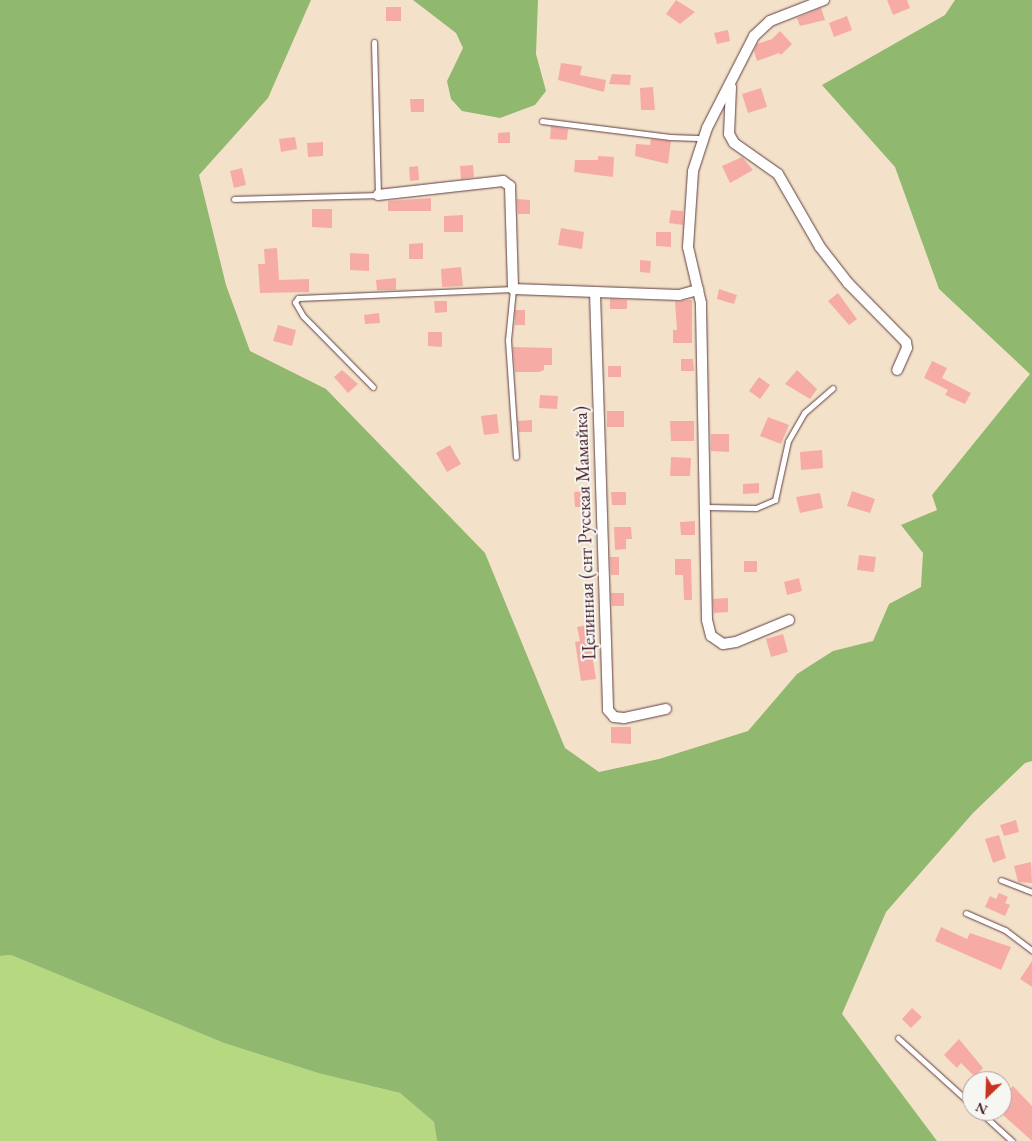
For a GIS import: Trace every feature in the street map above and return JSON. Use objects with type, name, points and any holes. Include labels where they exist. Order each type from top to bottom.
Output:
[{"type":"street","points":[[789,620],[736,642],[723,644],[711,636],[707,620],[707,507],[701,303],[688,247],[693,171],[704,138],[754,36],[770,22],[824,0]]},
{"type":"street","points":[[731,84],[729,134],[734,143],[778,174],[820,247],[848,283],[906,342],[907,348],[897,370]]},
{"type":"street","points":[[378,195],[503,181],[510,186],[513,289],[679,295],[698,290]]},
{"type":"street","name":"Целинная (снт Русская Мамайка)","points":[[595,293],[608,710],[614,717],[624,718],[666,709]]},
{"type":"lane","points":[[234,199],[378,195],[374,42]]},
{"type":"lane","points":[[542,121],[670,137],[704,138]]},
{"type":"lane","points":[[373,387],[303,316],[295,302],[298,298],[513,289],[508,340],[516,457]]},
{"type":"lane","points":[[707,507],[756,508],[775,500],[788,441],[804,413],[833,388]]},
{"type":"lane","points":[[1001,880],[1032,892]]},
{"type":"lane","points":[[966,913],[1005,930],[1032,950]]},
{"type":"lane","points":[[898,1038],[962,1096]]},
{"type":"lane","points":[[989,1121],[1012,1141]]},
{"type":"green space","points":[[0,0],[311,0],[268,98],[199,175],[226,285],[250,351],[326,389],[485,553],[565,748],[599,772],[659,759],[748,731],[797,674],[833,651],[873,641],[889,604],[921,587],[923,553],[901,525],[937,510],[932,495],[1030,374],[939,289],[895,167],[822,85],[945,15],[955,0],[1032,0],[1032,761],[1025,763],[973,813],[886,912],[842,1014],[937,1141],[437,1141],[434,1122],[400,1093],[318,1073],[224,1043],[11,955],[0,956]]},
{"type":"green space","points":[[413,0],[538,0],[536,54],[546,91],[535,105],[500,118],[462,111],[451,99],[447,81],[463,48],[456,33]]},
{"type":"green space","points":[[11,955],[224,1043],[318,1073],[400,1093],[434,1122],[437,1141],[0,1141],[0,956]]},
{"type":"building","points":[[676,0],[695,12],[680,24],[666,14]]},
{"type":"building","points":[[887,0],[907,0],[910,8],[893,15]]},
{"type":"building","points":[[386,7],[401,7],[401,21],[386,21]]},
{"type":"building","points":[[821,8],[825,20],[800,26],[797,18]]},
{"type":"building","points":[[847,16],[852,30],[834,37],[829,23]]},
{"type":"building","points":[[728,30],[730,41],[717,44],[714,33]]},
{"type":"building","points":[[780,31],[792,44],[781,55],[779,53],[757,61],[754,51],[757,44],[772,39]]},
{"type":"building","points":[[561,63],[582,66],[580,75],[606,80],[604,92],[558,80]]},
{"type":"building","points":[[612,74],[631,75],[630,85],[609,84]]},
{"type":"building","points":[[653,87],[655,110],[641,110],[640,88]]},
{"type":"building","points":[[761,88],[767,107],[748,113],[742,94]]},
{"type":"building","points":[[410,99],[424,99],[424,112],[411,112]]},
{"type":"building","points":[[551,126],[568,129],[567,140],[550,139]]},
{"type":"building","points":[[510,132],[510,143],[498,143],[498,133]]},
{"type":"building","points":[[295,137],[297,149],[281,152],[279,139]]},
{"type":"building","points":[[651,139],[671,141],[668,164],[635,156],[636,144],[650,145]]},
{"type":"building","points":[[323,142],[323,156],[308,157],[307,143]]},
{"type":"building","points":[[598,156],[614,157],[613,177],[574,172],[575,160],[598,160]]},
{"type":"building","points":[[742,157],[753,170],[730,183],[722,166]]},
{"type":"building","points":[[473,165],[474,177],[461,179],[460,166]]},
{"type":"building","points":[[418,166],[419,180],[410,181],[409,167]]},
{"type":"building","points":[[242,168],[246,185],[234,188],[230,171]]},
{"type":"building","points":[[431,198],[431,211],[388,211],[388,201]]},
{"type":"building","points":[[517,199],[530,200],[530,214],[518,214]]},
{"type":"building","points":[[312,209],[332,209],[332,228],[312,227]]},
{"type":"building","points":[[671,210],[683,211],[683,225],[669,223]]},
{"type":"building","points":[[463,215],[463,232],[444,232],[444,216]]},
{"type":"building","points":[[561,228],[584,232],[582,249],[558,245]]},
{"type":"building","points":[[656,232],[671,232],[671,247],[656,246]]},
{"type":"building","points":[[423,243],[423,259],[409,259],[409,244]]},
{"type":"building","points":[[277,248],[279,280],[309,279],[309,292],[260,293],[258,264],[265,264],[264,249]]},
{"type":"building","points":[[350,253],[369,254],[369,271],[350,270]]},
{"type":"building","points":[[640,260],[651,261],[650,273],[640,272]]},
{"type":"building","points":[[461,267],[463,286],[442,287],[441,269]]},
{"type":"building","points":[[396,278],[396,290],[377,290],[376,280]]},
{"type":"building","points":[[719,289],[737,295],[734,304],[717,299]]},
{"type":"building","points":[[838,293],[857,319],[849,325],[828,301]]},
{"type":"building","points":[[610,299],[627,300],[627,309],[610,309]]},
{"type":"building","points":[[692,300],[692,343],[673,343],[673,330],[677,330],[675,302]]},
{"type":"building","points":[[434,301],[447,301],[447,312],[435,313]]},
{"type":"building","points":[[515,310],[525,310],[525,325],[515,325]]},
{"type":"building","points":[[379,313],[380,323],[365,324],[364,315]]},
{"type":"building","points":[[278,325],[296,330],[292,346],[273,341]]},
{"type":"building","points":[[428,332],[442,332],[442,347],[428,346]]},
{"type":"building","points":[[513,347],[552,348],[552,365],[544,365],[544,370],[539,372],[515,372]]},
{"type":"building","points":[[681,359],[693,359],[694,371],[681,371]]},
{"type":"building","points":[[932,361],[947,368],[942,378],[971,393],[965,404],[945,395],[948,390],[924,378]]},
{"type":"building","points":[[608,366],[621,366],[621,377],[608,377]]},
{"type":"building","points":[[342,370],[358,384],[348,393],[334,377]]},
{"type":"building","points":[[797,370],[817,389],[810,399],[785,384]]},
{"type":"building","points":[[759,377],[770,385],[760,399],[749,391]]},
{"type":"building","points":[[540,395],[558,396],[557,409],[539,408]]},
{"type":"building","points":[[607,411],[624,411],[624,427],[607,427]]},
{"type":"building","points":[[497,414],[499,433],[484,435],[481,416]]},
{"type":"building","points":[[768,417],[789,425],[781,444],[760,436]]},
{"type":"building","points":[[532,420],[532,432],[519,432],[518,421]]},
{"type":"building","points":[[670,421],[694,421],[694,441],[671,441]]},
{"type":"building","points":[[711,434],[729,434],[729,452],[711,451]]},
{"type":"building","points":[[450,445],[461,464],[447,472],[436,453]]},
{"type":"building","points":[[822,450],[823,468],[801,470],[800,452]]},
{"type":"building","points":[[671,457],[691,458],[690,476],[670,476]]},
{"type":"building","points":[[759,483],[759,493],[743,494],[743,484]]},
{"type":"building","points":[[588,491],[589,507],[575,507],[574,492]]},
{"type":"building","points":[[852,491],[875,499],[870,513],[847,506]]},
{"type":"building","points":[[611,492],[626,492],[626,505],[612,505]]},
{"type":"building","points":[[820,493],[823,508],[800,513],[796,497]]},
{"type":"building","points":[[695,521],[695,535],[681,535],[680,522]]},
{"type":"building","points":[[614,527],[631,527],[632,539],[626,539],[626,549],[615,550]]},
{"type":"building","points":[[859,555],[876,557],[874,572],[857,570]]},
{"type":"building","points":[[610,557],[619,557],[619,575],[611,575]]},
{"type":"building","points":[[675,559],[691,559],[692,600],[684,600],[683,575],[675,575]]},
{"type":"building","points":[[744,561],[757,561],[757,572],[744,572]]},
{"type":"building","points":[[799,578],[802,591],[787,595],[784,582]]},
{"type":"building","points":[[611,593],[624,593],[624,606],[612,606]]},
{"type":"building","points":[[728,598],[728,612],[714,613],[713,599]]},
{"type":"building","points":[[594,624],[596,634],[589,635],[596,679],[581,681],[575,642],[580,641],[577,627]]},
{"type":"building","points":[[783,634],[788,652],[771,657],[766,639]]},
{"type":"building","points":[[611,727],[631,727],[631,744],[611,743]]},
{"type":"building","points":[[1016,820],[1019,832],[1004,836],[1000,825]]},
{"type":"building","points":[[999,835],[1006,858],[993,863],[985,839]]},
{"type":"building","points":[[1031,862],[1032,883],[1018,882],[1014,866]]},
{"type":"building","points":[[999,893],[1008,897],[1005,903],[1010,905],[1005,916],[985,907],[990,896],[996,899]]},
{"type":"building","points":[[941,927],[967,939],[970,933],[1011,947],[1001,970],[935,941]]},
{"type":"building","points":[[1032,961],[1032,987],[1020,979]]},
{"type":"building","points":[[912,1008],[922,1017],[911,1028],[902,1019]]},
{"type":"building","points":[[959,1039],[983,1068],[980,1071],[969,1071],[961,1063],[957,1068],[944,1055]]},
{"type":"building","points":[[1013,1086],[1032,1106],[1032,1141],[1010,1121],[1012,1121]]}]
